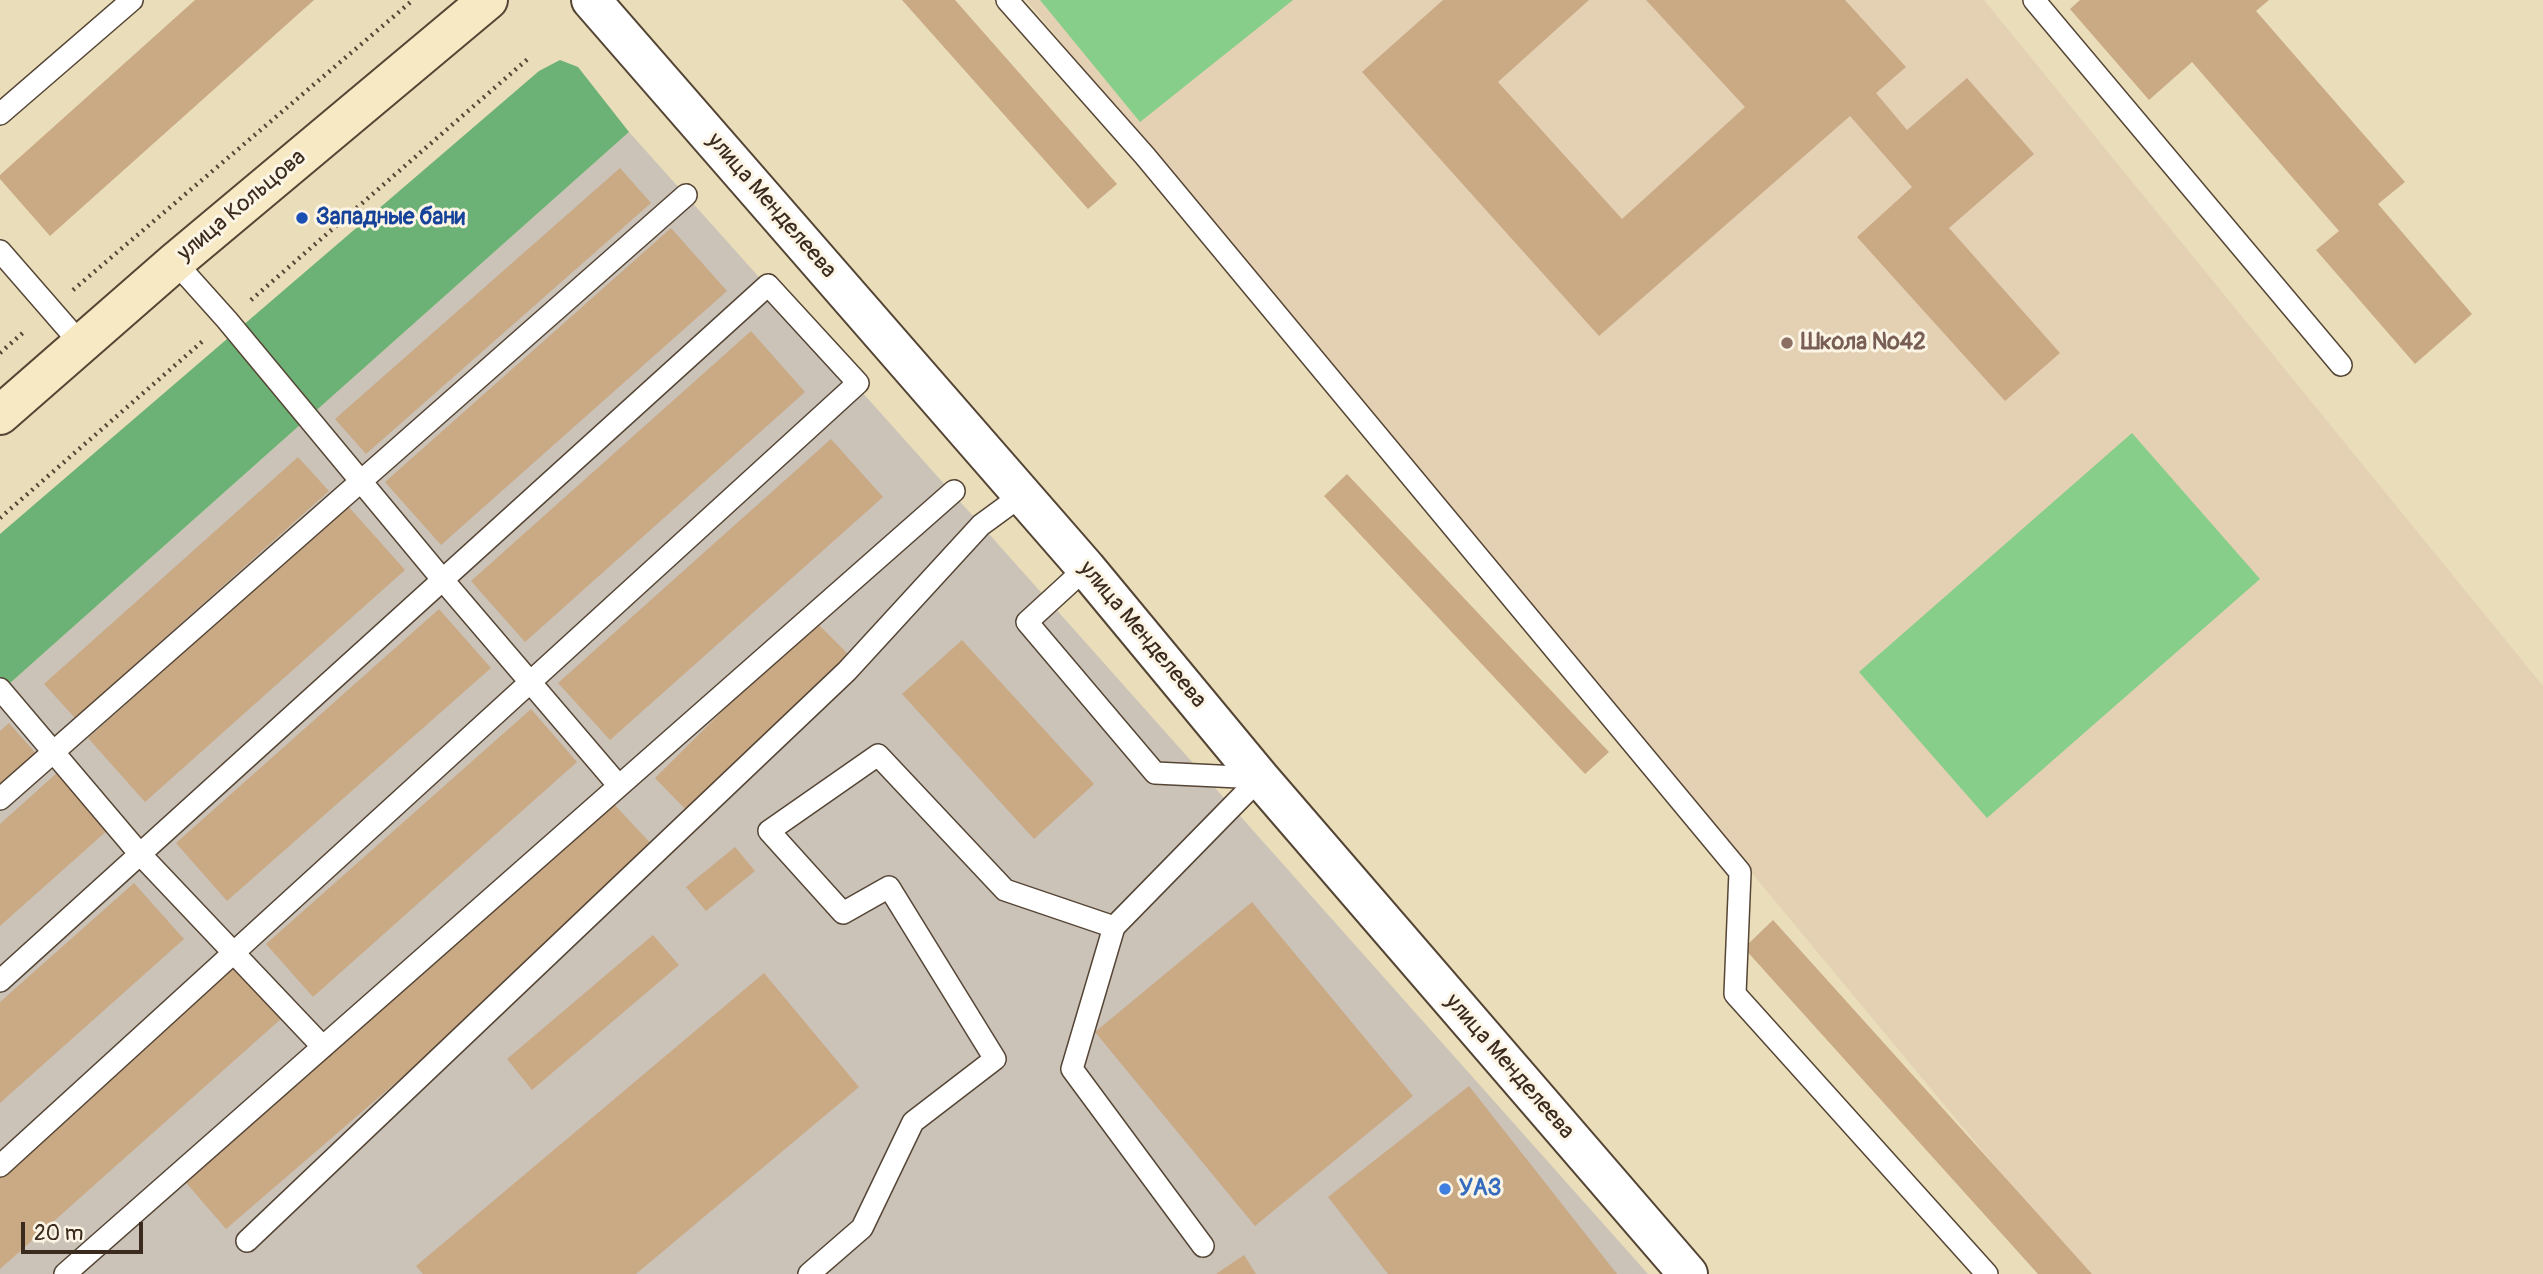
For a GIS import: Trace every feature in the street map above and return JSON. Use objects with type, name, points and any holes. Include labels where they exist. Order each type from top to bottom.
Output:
[{"type":"main road","name":"улица Кольцова","points":[[0,415],[175,262],[488,0]]},
{"type":"street","name":"улица Менделеева","points":[[591,0],[1086,568],[1260,778],[1688,1274]]},
{"type":"lane","points":[[0,114],[132,0]]},
{"type":"lane","points":[[1007,0],[1145,156],[1740,872],[1735,994],[1987,1274]]},
{"type":"lane","points":[[2034,0],[2342,365]]},
{"type":"lane","points":[[0,800],[686,195]]},
{"type":"lane","points":[[0,251],[81,344]]},
{"type":"lane","points":[[175,262],[227,320],[442,579],[619,786]]},
{"type":"lane","points":[[0,981],[768,285],[858,383],[0,1166]]},
{"type":"lane","points":[[65,1274],[954,491]]},
{"type":"lane","points":[[247,1241],[847,671],[981,525],[1022,495]]},
{"type":"lane","points":[[1086,568],[1027,622],[1155,773],[1260,778]]},
{"type":"lane","points":[[0,689],[139,853],[323,1047]]},
{"type":"lane","points":[[809,1274],[862,1228],[913,1122],[995,1059],[889,887],[843,913],[769,831],[878,755],[1005,890],[1114,927]]},
{"type":"lane","points":[[1203,1247],[1072,1069],[1114,927],[1260,778]]},
{"type":"path","points":[[0,353],[413,0]]},
{"type":"path","points":[[0,518],[530,57]]},
{"type":"shaded area","name":"Школа №42","points":[[1026,0],[1984,0],[2543,686],[2543,1274],[2085,1274]]},
{"type":"shaded area","points":[[629,132],[1648,1274],[0,1274],[0,692]]},
{"type":"green space","points":[[1040,0],[1293,0],[1140,122]]},
{"type":"green space","points":[[560,60],[578,67],[629,132],[0,692],[0,534],[539,71]]},
{"type":"green space","points":[[2132,433],[2260,579],[1987,818],[1859,672]]},
{"type":"building","points":[[195,0],[314,0],[50,236],[0,179],[0,175]]},
{"type":"building","points":[[902,0],[955,0],[1117,184],[1088,209]]},
{"type":"building","name":"Школа №42","points":[[1443,0],[1589,0],[1498,82],[1622,219],[1745,107],[1646,0],[1845,0],[1906,67],[1876,93],[1907,130],[1967,78],[2034,154],[1949,228],[2060,353],[2005,401],[1857,237],[1912,187],[1850,116],[1599,336],[1362,72]]},
{"type":"building","points":[[2080,0],[2269,0],[2256,11],[2405,182],[2378,204],[2472,314],[2415,364],[2316,250],[2339,231],[2192,62],[2149,100],[2070,9]]},
{"type":"building","points":[[620,168],[651,203],[366,454],[335,419]]},
{"type":"building","points":[[671,228],[727,291],[441,545],[385,482]]},
{"type":"building","points":[[751,331],[805,392],[525,642],[471,581]]},
{"type":"building","points":[[831,439],[883,497],[610,740],[558,683]]},
{"type":"building","points":[[298,457],[329,491],[75,718],[44,684]]},
{"type":"building","points":[[1347,474],[1609,752],[1585,774],[1324,496]]},
{"type":"building","points":[[348,506],[405,570],[145,802],[88,738]]},
{"type":"building","points":[[439,609],[491,668],[227,901],[176,843]]},
{"type":"building","points":[[814,620],[848,654],[688,812],[655,778]]},
{"type":"building","points":[[962,640],[1094,784],[1034,839],[902,694]]},
{"type":"building","points":[[531,709],[577,762],[313,997],[266,944]]},
{"type":"building","points":[[9,723],[40,758],[0,793],[0,731]]},
{"type":"building","points":[[59,771],[110,828],[0,926],[0,824]]},
{"type":"building","points":[[611,801],[656,849],[508,986],[226,1229],[182,1178],[464,938]]},
{"type":"building","points":[[735,847],[755,871],[706,911],[686,887]]},
{"type":"building","points":[[134,883],[184,939],[0,1103],[0,1002]]},
{"type":"building","points":[[1252,902],[1413,1096],[1255,1226],[1095,1032]]},
{"type":"building","points":[[1773,920],[2092,1274],[2038,1274],[1744,948]]},
{"type":"building","points":[[653,935],[679,965],[532,1090],[507,1059]]},
{"type":"building","points":[[236,966],[282,1018],[0,1269],[0,1175]]},
{"type":"building","points":[[764,973],[859,1087],[636,1274],[423,1274],[416,1266]]},
{"type":"building","points":[[1469,1086],[1617,1274],[1388,1274],[1328,1197]]},
{"type":"building","points":[[1244,1255],[1256,1274],[1216,1274]]},
{"type":"place","name":"Западные бани","points":[[302,218]]},
{"type":"place","name":"Школа №42","points":[[1787,343]]},
{"type":"place","name":"УАЗ","points":[[1445,1189]]}]
